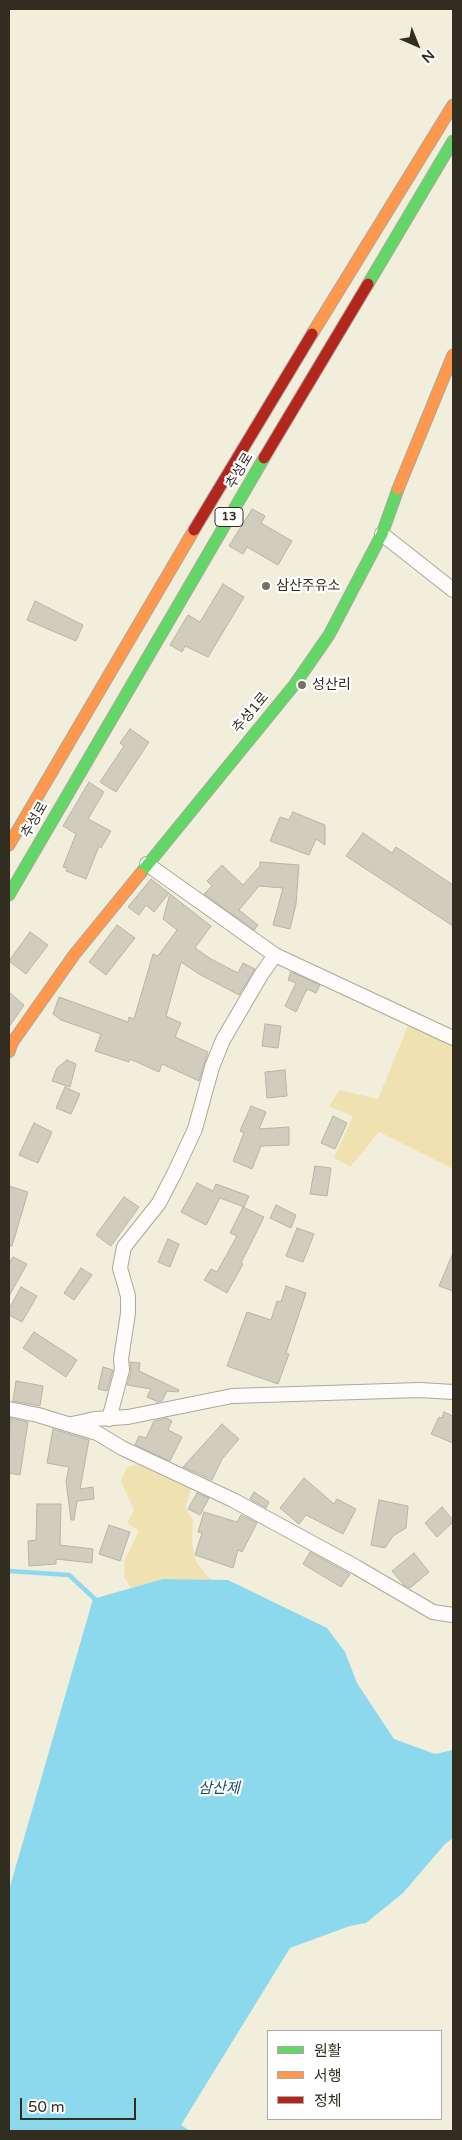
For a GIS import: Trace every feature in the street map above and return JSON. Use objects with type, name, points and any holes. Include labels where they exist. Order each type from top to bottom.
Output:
[{"type":"main road","name":"추성로","points":[[9,845],[221,483],[453,105]]},
{"type":"main road","name":"추성로","points":[[9,894],[211,548],[453,141]]},
{"type":"main road","name":"추성1로","points":[[9,1052],[22,1029],[74,954],[295,684],[329,635],[382,534],[400,482],[428,420],[453,355]]},
{"type":"street","points":[[382,534],[453,590]]},
{"type":"street","points":[[147,864],[275,955],[453,1038]]},
{"type":"street","points":[[109,1419],[122,1370],[121,1359],[128,1313],[128,1296],[120,1268],[124,1247],[159,1203],[195,1128],[212,1067],[223,1040],[261,975],[275,955]]},
{"type":"street","points":[[69,1425],[95,1419],[128,1418],[232,1396],[420,1390],[453,1392]]},
{"type":"street","points":[[9,1409],[97,1433],[122,1448],[233,1500],[356,1567],[433,1612],[453,1615]]},
{"type":"shaded area","points":[[409,1023],[453,1043],[453,1169],[379,1132],[350,1167],[334,1158],[353,1116],[329,1106],[340,1090],[378,1099]]},
{"type":"shaded area","points":[[137,1464],[191,1489],[185,1508],[193,1520],[192,1543],[196,1562],[211,1580],[163,1579],[131,1588],[124,1577],[125,1559],[139,1531],[127,1523],[134,1510],[121,1481],[127,1467]]},
{"type":"water","name":"삼산제","points":[[163,1579],[228,1580],[327,1628],[345,1652],[357,1683],[394,1739],[435,1754],[453,1750],[453,1838],[445,1844],[403,1893],[366,1923],[350,1926],[290,1948],[181,2125],[190,2131],[9,2131],[9,1890],[93,1599]]},
{"type":"building","points":[[252,509],[265,516],[261,523],[292,541],[278,565],[247,547],[243,554],[229,546]]},
{"type":"building","points":[[223,584],[244,597],[208,657],[185,646],[182,652],[170,645],[188,615],[200,622]]},
{"type":"building","points":[[35,601],[83,625],[76,641],[27,620]]},
{"type":"building","points":[[130,729],[149,742],[116,792],[100,782],[124,746],[120,743]]},
{"type":"building","points":[[89,782],[104,792],[88,819],[111,831],[101,848],[99,846],[86,879],[66,871],[67,868],[63,867],[76,834],[63,826]]},
{"type":"building","points":[[293,812],[325,825],[325,845],[316,839],[309,855],[270,841],[280,817],[289,820]]},
{"type":"building","points":[[363,833],[392,853],[396,847],[453,885],[453,926],[346,856]]},
{"type":"building","points":[[260,862],[299,865],[296,904],[290,929],[273,925],[283,888],[259,886],[239,910],[258,925],[254,930],[204,894],[212,886],[207,881],[222,865],[243,885],[260,866]]},
{"type":"building","points":[[151,879],[169,893],[154,912],[146,905],[139,915],[128,907]]},
{"type":"building","points":[[170,894],[211,926],[195,948],[238,973],[243,963],[255,969],[239,995],[199,974],[181,962],[166,1016],[181,1023],[175,1037],[208,1052],[199,1081],[162,1064],[159,1072],[130,1059],[129,1062],[95,1051],[101,1034],[61,1020],[53,1014],[59,997],[128,1022],[129,1017],[134,1019],[153,954],[158,956],[177,930],[163,919]]},
{"type":"building","points":[[117,925],[135,938],[106,975],[89,962]]},
{"type":"building","points":[[30,932],[48,945],[26,974],[9,961]]},
{"type":"building","points":[[291,972],[320,985],[316,993],[307,989],[296,1012],[285,1006],[296,983],[288,980]]},
{"type":"building","points":[[9,992],[24,1005],[9,1027]]},
{"type":"building","points":[[265,1024],[281,1026],[278,1048],[262,1046]]},
{"type":"building","points":[[67,1060],[76,1064],[70,1087],[52,1081],[57,1068]]},
{"type":"building","points":[[285,1070],[287,1096],[267,1098],[265,1072]]},
{"type":"building","points":[[65,1087],[80,1094],[71,1114],[56,1108]]},
{"type":"building","points":[[251,1106],[266,1112],[259,1129],[289,1127],[289,1145],[261,1146],[252,1169],[233,1161],[244,1133],[240,1131]]},
{"type":"building","points":[[333,1116],[347,1123],[335,1149],[321,1143]]},
{"type":"building","points":[[34,1123],[52,1132],[38,1163],[19,1155]]},
{"type":"building","points":[[315,1166],[331,1168],[327,1196],[310,1194]]},
{"type":"building","points":[[197,1183],[213,1191],[216,1184],[249,1196],[244,1207],[220,1198],[206,1225],[181,1212]]},
{"type":"building","points":[[9,1186],[28,1192],[12,1246],[9,1246]]},
{"type":"building","points":[[124,1197],[139,1207],[111,1246],[96,1235]]},
{"type":"building","points":[[276,1205],[296,1215],[291,1228],[270,1218]]},
{"type":"building","points":[[243,1207],[264,1217],[241,1263],[243,1264],[227,1293],[204,1280],[211,1269],[217,1272],[237,1236],[230,1233]]},
{"type":"building","points":[[297,1228],[314,1234],[303,1262],[286,1256]]},
{"type":"building","points":[[168,1239],[179,1244],[170,1267],[158,1262]]},
{"type":"building","points":[[453,1253],[453,1291],[439,1286]]},
{"type":"building","points":[[13,1257],[27,1264],[9,1296],[9,1264]]},
{"type":"building","points":[[81,1268],[92,1275],[74,1300],[64,1293]]},
{"type":"building","points":[[286,1286],[306,1293],[286,1353],[289,1354],[278,1384],[227,1366],[247,1312],[271,1320],[277,1301],[281,1302]]},
{"type":"building","points":[[21,1287],[37,1296],[22,1322],[9,1315],[9,1309]]},
{"type":"building","points":[[34,1332],[77,1360],[66,1377],[23,1348]]},
{"type":"building","points":[[130,1362],[140,1363],[139,1371],[179,1390],[178,1392],[167,1391],[162,1401],[158,1402],[147,1397],[151,1389],[127,1385],[131,1372]]},
{"type":"building","points":[[103,1367],[113,1370],[107,1391],[98,1389]]},
{"type":"building","points":[[16,1381],[43,1386],[40,1406],[13,1401]]},
{"type":"building","points":[[444,1412],[453,1416],[453,1443],[431,1434],[439,1417],[442,1418]]},
{"type":"building","points":[[10,1418],[28,1422],[20,1475],[9,1473]]},
{"type":"building","points":[[167,1418],[172,1421],[168,1430],[182,1437],[170,1461],[135,1445],[139,1436],[146,1438],[154,1421]]},
{"type":"building","points":[[222,1424],[239,1439],[222,1459],[212,1480],[183,1467]]},
{"type":"building","points":[[53,1429],[89,1440],[80,1489],[93,1487],[94,1499],[77,1501],[74,1520],[71,1520],[66,1481],[69,1467],[47,1463]]},
{"type":"building","points":[[304,1478],[334,1504],[337,1499],[356,1509],[343,1534],[306,1515],[299,1524],[280,1508]]},
{"type":"building","points":[[254,1492],[269,1502],[266,1508],[250,1499]]},
{"type":"building","points":[[197,1493],[209,1498],[200,1515],[188,1509]]},
{"type":"building","points":[[379,1500],[408,1506],[406,1528],[393,1536],[385,1548],[371,1545]]},
{"type":"building","points":[[37,1504],[61,1504],[60,1545],[93,1549],[92,1563],[56,1559],[56,1564],[29,1566],[28,1541],[36,1540]]},
{"type":"building","points":[[442,1507],[453,1522],[437,1537],[425,1523]]},
{"type":"building","points":[[204,1512],[237,1522],[241,1515],[257,1523],[242,1552],[238,1550],[233,1568],[195,1555],[202,1533],[198,1532]]},
{"type":"building","points":[[109,1525],[130,1532],[120,1561],[99,1554]]},
{"type":"building","points":[[310,1552],[350,1574],[341,1587],[303,1564]]},
{"type":"building","points":[[414,1553],[429,1572],[410,1588],[404,1585],[392,1571]]},
{"type":"waterway","points":[[9,1571],[69,1575],[96,1600]]},
{"type":"traffic: fast","points":[[368,284],[453,141]]},
{"type":"traffic: fast","points":[[9,895],[264,458]]},
{"type":"traffic: fast","points":[[140,874],[295,684],[329,635],[382,534],[398,489]]},
{"type":"traffic: slow","points":[[312,334],[453,105]]},
{"type":"traffic: slow","points":[[398,489],[453,355]]},
{"type":"traffic: slow","points":[[9,845],[194,530]]},
{"type":"traffic: slow","points":[[9,1052],[12,1043],[74,955],[140,874]]},
{"type":"traffic: jam","points":[[264,458],[368,284]]},
{"type":"traffic: jam","points":[[194,530],[312,334]]},
{"type":"place","name":"삼산주유소","points":[[266,586]]},
{"type":"place","name":"성산리","points":[[302,685]]}]
